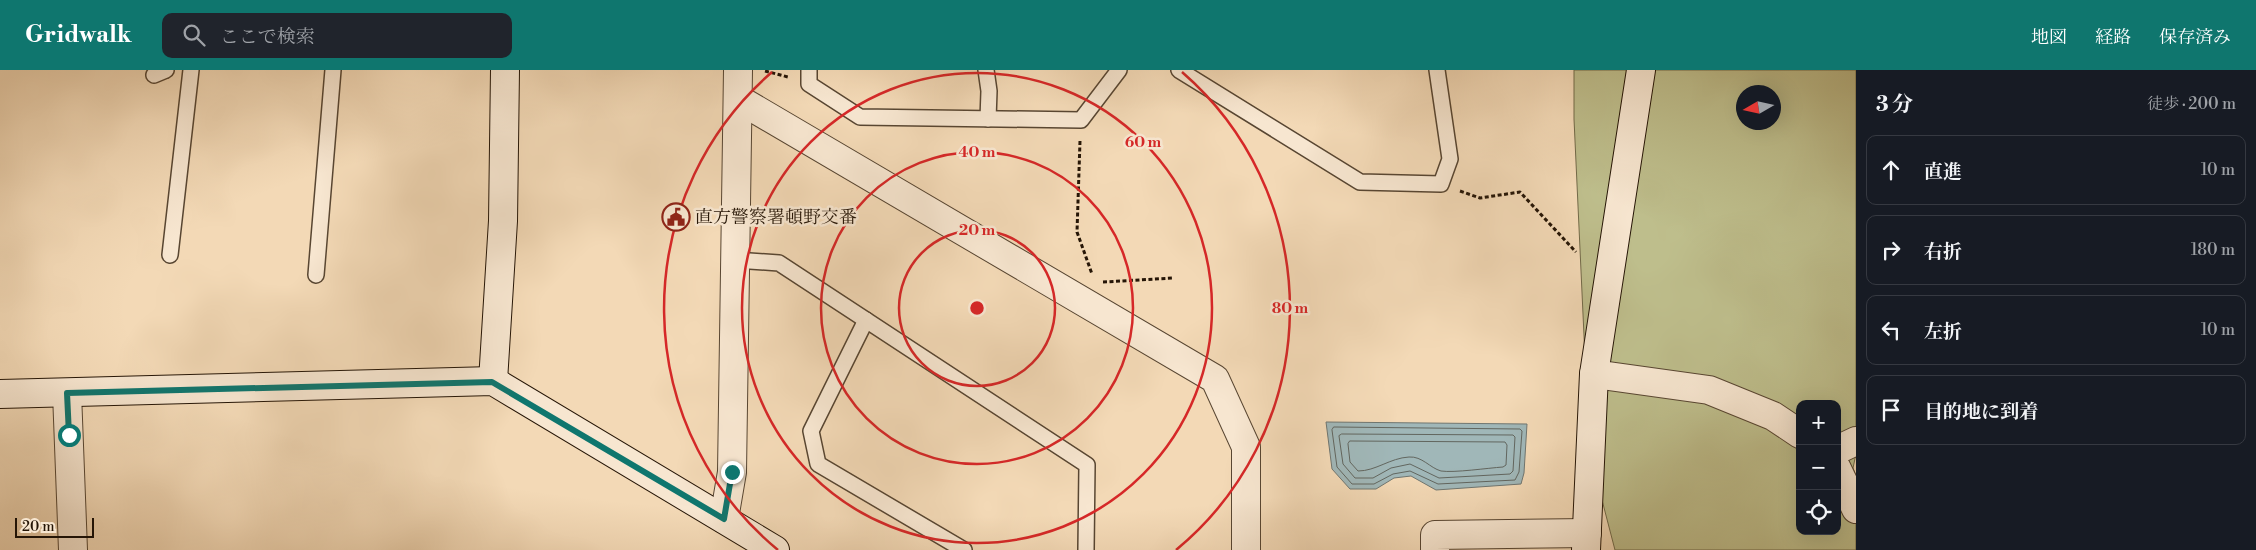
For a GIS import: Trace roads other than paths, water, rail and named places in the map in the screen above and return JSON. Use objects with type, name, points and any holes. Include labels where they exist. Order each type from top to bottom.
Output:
[{"type":"street","points":[[492,382],[503,221],[505,70]]},
{"type":"street","points":[[724,519],[732,472],[738,70]]},
{"type":"street","points":[[1435,550],[1435,535],[1587,542],[1594,374],[1641,70]]},
{"type":"street","points":[[738,99],[1215,379],[1246,447],[1246,550]]},
{"type":"street","points":[[1594,374],[1709,390],[1773,416],[1796,431]]},
{"type":"street","points":[[0,394],[492,382],[774,550]]},
{"type":"street","points":[[67,393],[73,550]]},
{"type":"street","points":[[1841,448],[1856,441]]},
{"type":"street","points":[[1841,477],[1856,509]]},
{"type":"lane","points":[[170,255],[191,70]]},
{"type":"lane","points":[[316,275],[333,70]]},
{"type":"lane","points":[[986,70],[989,91],[988,119]]},
{"type":"lane","points":[[809,77],[860,117],[1081,120],[1119,70]]},
{"type":"lane","points":[[1179,70],[1360,182],[1441,184],[1450,158],[1437,70]]},
{"type":"lane","points":[[735,260],[779,263],[1087,465],[1086,550]]},
{"type":"lane","points":[[866,320],[811,431],[818,464],[964,550]]},
{"type":"water","points":[[1326,422],[1527,424],[1524,473],[1521,484],[1436,490],[1411,476],[1394,478],[1376,489],[1350,489],[1332,469]]},
{"type":"place","name":"直方警察署頓野交番","points":[[676,217]]}]
